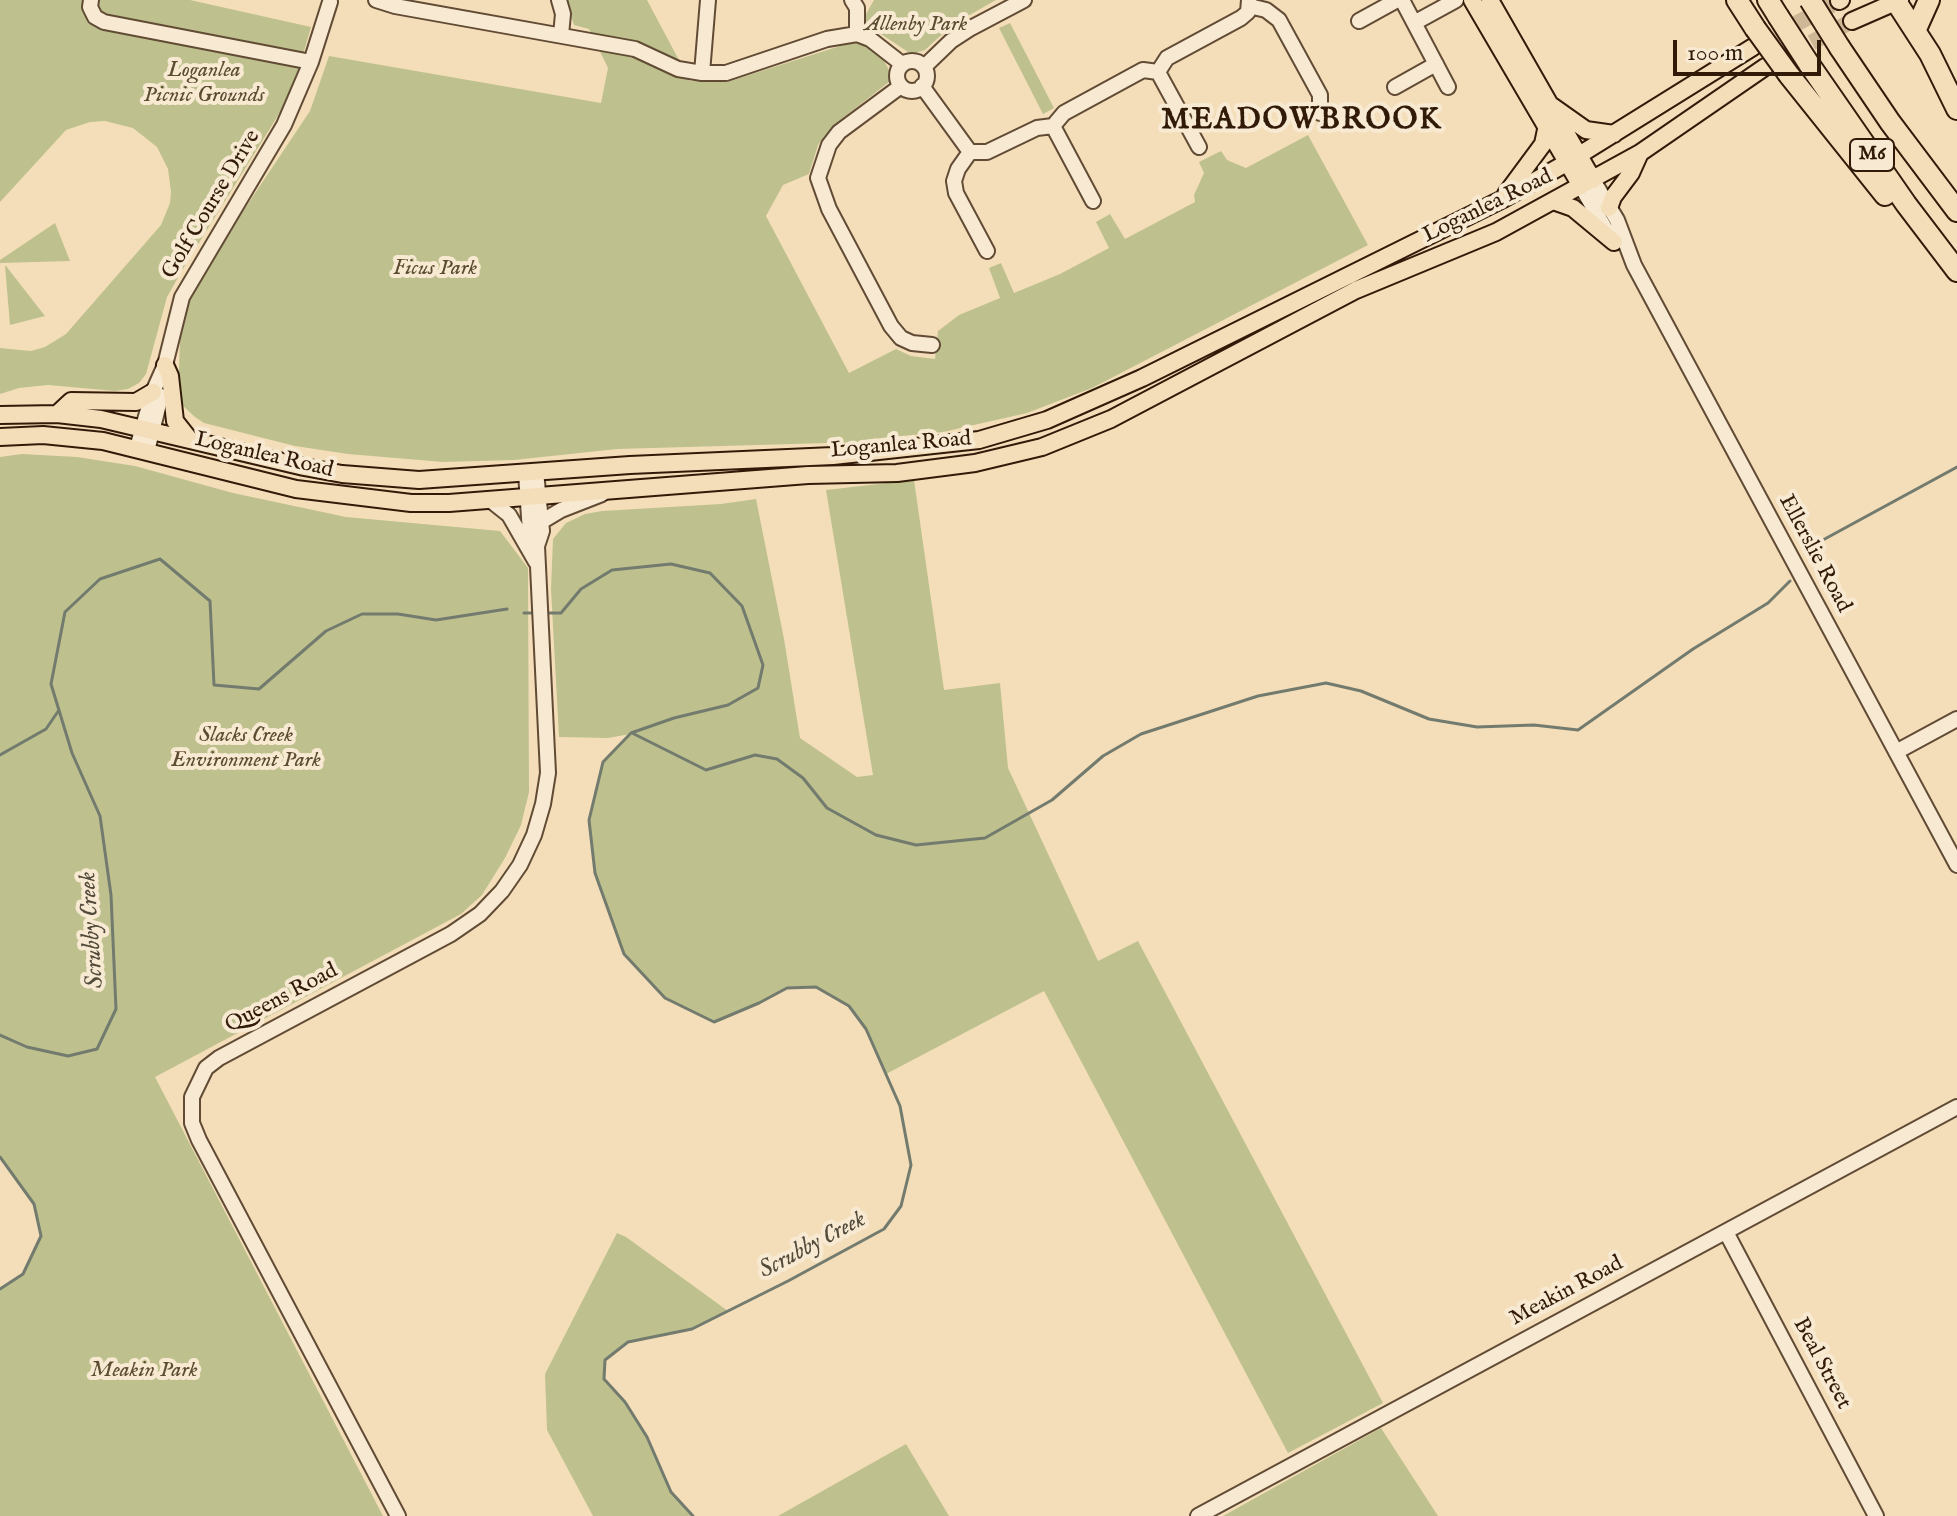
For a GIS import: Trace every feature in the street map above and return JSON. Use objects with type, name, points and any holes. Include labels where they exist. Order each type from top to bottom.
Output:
[{"type":"highway","points":[[1737,0],[1754,38],[1789,75],[1903,217],[1937,244]]},
{"type":"highway","name":"M6","points":[[1810,0],[1890,122],[1957,211]]},
{"type":"highway","points":[[1916,29],[1929,0]]},
{"type":"highway","points":[[1897,1],[1916,29],[1957,109]]},
{"type":"highway","name":"M6","points":[[1773,8],[1809,64],[1957,271]]},
{"type":"main road","points":[[1472,0],[1547,125],[1587,183]]},
{"type":"main road","points":[[1490,0],[1551,105],[1573,159]]},
{"type":"main road","points":[[1852,21],[1897,1]]},
{"type":"main road","name":"Loganlea Road","points":[[0,415],[57,414],[101,419],[304,467],[385,479],[454,479],[652,463],[874,453],[979,440],[1047,420],[1155,372],[1503,199],[1614,134],[1754,38]]},
{"type":"main road","name":"Loganlea Road","points":[[0,437],[71,437],[142,450],[296,489],[411,503],[490,500],[808,475],[926,471],[975,463],[1042,447],[1111,419],[1356,290],[1496,232],[1640,153],[1765,67]]},
{"type":"main road","points":[[1551,105],[1586,130],[1614,134]]},
{"type":"main road","points":[[1503,199],[1543,144],[1547,125]]},
{"type":"main road","points":[[1609,208],[1640,153]]},
{"type":"main road","points":[[1553,201],[1573,208],[1614,242]]},
{"type":"main road","points":[[164,370],[170,376],[175,421],[190,440]]},
{"type":"main road","points":[[57,414],[71,401],[136,402],[153,392]]},
{"type":"street","points":[[91,0],[95,17],[104,22],[311,62]]},
{"type":"street","points":[[376,0],[635,49],[678,69],[702,73],[726,73],[827,39],[857,34],[870,39],[902,64]]},
{"type":"street","points":[[559,0],[563,14],[561,35]]},
{"type":"street","points":[[702,73],[708,0]]},
{"type":"street","points":[[852,0],[857,8],[857,34]]},
{"type":"street","points":[[924,67],[951,41],[1024,0]]},
{"type":"street","points":[[1359,21],[1400,0],[1448,87]]},
{"type":"street","points":[[1414,23],[1456,0]]},
{"type":"street","name":"Golf Course Drive","points":[[147,429],[163,390],[164,370],[182,297],[284,125],[334,1]]},
{"type":"street","points":[[1158,72],[1167,58],[1241,18],[1249,3],[1279,20],[1320,95],[1320,113]]},
{"type":"street","points":[[911,61],[924,67],[927,75],[922,86],[914,91],[901,86],[897,78],[902,64],[911,61]]},
{"type":"street","points":[[1395,87],[1436,64]]},
{"type":"street","points":[[970,152],[987,152],[1037,128],[1053,126],[1064,113],[1143,70],[1158,72]]},
{"type":"street","points":[[1158,72],[1199,147]]},
{"type":"street","points":[[901,86],[839,132],[829,145],[818,178],[829,209],[891,326],[901,338],[912,343],[932,345]]},
{"type":"street","points":[[922,86],[970,152]]},
{"type":"street","points":[[1053,126],[1093,201]]},
{"type":"street","points":[[970,152],[958,169],[954,181],[956,193],[987,251]]},
{"type":"street","name":"Ellerslie Road","points":[[1587,183],[1609,208],[1634,265],[1957,865]]},
{"type":"street","name":"Ellerslie Road","points":[[1587,183],[1614,242],[1634,265]]},
{"type":"street","name":"Golf Course Drive","points":[[142,450],[153,392],[164,370]]},
{"type":"street","name":"Queens Road","points":[[531,473],[530,532],[537,546]]},
{"type":"street","points":[[541,522],[566,508],[617,489]]},
{"type":"street","name":"Queens Road","points":[[398,1516],[199,1140],[192,1123],[192,1097],[206,1068],[219,1058],[419,953],[480,914],[511,878],[534,835],[548,773],[537,546],[542,531],[532,495]]},
{"type":"street","points":[[490,500],[509,515],[538,565]]},
{"type":"street","points":[[1896,752],[1957,719]]},
{"type":"street","name":"Meakin Road","points":[[1198,1516],[1957,1107]]},
{"type":"street","name":"Beal Street","points":[[1726,1232],[1876,1516]]},
{"type":"green space","name":"Loganlea Picnic Grounds","points":[[0,0],[190,0],[311,27],[292,93],[167,297],[146,374],[139,383],[128,389],[115,391],[48,385],[0,394],[0,348],[31,351],[45,347],[66,334],[161,225],[171,192],[168,169],[157,147],[133,128],[105,121],[66,130],[0,202]]},
{"type":"green space","name":"Ficus Park","points":[[566,0],[647,0],[690,81],[727,82],[856,43],[865,45],[883,59],[889,70],[889,82],[835,124],[818,145],[809,174],[783,185],[766,216],[849,373],[896,349],[911,356],[935,359],[938,331],[959,315],[1000,298],[989,268],[1001,263],[1014,293],[1060,274],[1109,248],[1096,222],[1110,214],[1125,239],[1195,202],[1194,195],[1204,173],[1199,162],[1221,151],[1227,160],[1246,168],[1308,135],[1368,245],[1092,388],[1027,413],[943,432],[871,439],[866,444],[617,449],[514,460],[443,462],[295,446],[204,423],[195,417],[181,404],[178,395],[181,314],[199,277],[310,111],[329,56],[601,103],[608,68],[589,29],[574,25]]},
{"type":"green space","name":"Allenby Park","points":[[874,0],[996,0],[952,25],[925,50],[915,53],[908,52],[866,24],[865,16]]},
{"type":"green space","points":[[1010,23],[1054,108],[1043,114],[999,28]]},
{"type":"green space","points":[[55,223],[70,261],[0,263],[0,260]]},
{"type":"green space","points":[[6,266],[45,316],[10,325]]},
{"type":"green space","name":"Slacks Creek Environment Park","points":[[22,454],[77,457],[135,466],[233,493],[346,517],[500,531],[528,568],[529,792],[521,825],[482,895],[461,914],[155,1077],[383,1516],[0,1516],[0,1289],[23,1274],[41,1236],[34,1204],[0,1157],[0,457]]},
{"type":"green space","points":[[914,480],[944,690],[1000,683],[1008,768],[1098,961],[1138,941],[1383,1403],[1288,1453],[1044,991],[886,1074],[866,1029],[849,1007],[816,987],[787,988],[714,1022],[665,998],[624,954],[595,873],[589,820],[603,762],[630,734],[608,738],[559,737],[551,589],[553,539],[566,523],[585,514],[756,499],[800,738],[857,777],[873,775],[826,490]]},
{"type":"green space","points":[[617,1233],[728,1311],[692,1329],[628,1342],[605,1360],[604,1379],[647,1437],[671,1492],[693,1516],[593,1516],[547,1430],[545,1374]]},
{"type":"green space","points":[[1381,1428],[1438,1516],[1223,1516]]},
{"type":"green space","points":[[906,1444],[949,1516],[778,1516]]},
{"type":"waterway","points":[[1810,547],[1957,467]]},
{"type":"waterway","name":"Scrubby Creek","points":[[0,1035],[27,1047],[68,1056],[97,1049],[116,1009],[111,895],[100,816],[72,753],[51,684],[65,612],[100,579],[160,559],[210,601],[214,685],[259,689],[326,631],[362,614],[398,614],[436,620],[507,609]]},
{"type":"waterway","name":"Scrubby Creek","points":[[544,613],[561,613],[581,589],[612,570],[671,564],[710,573],[742,606],[763,665],[758,688],[728,705],[674,718],[631,733],[603,762],[589,820],[595,873],[624,954],[665,998],[714,1022],[787,988],[816,987],[849,1006],[866,1029],[900,1106],[911,1165],[901,1206],[884,1229],[692,1329],[628,1342],[605,1360],[604,1379],[625,1402],[647,1437],[671,1492],[693,1516]]},
{"type":"waterway","points":[[632,733],[706,770],[755,755],[777,759],[803,778],[827,808],[876,835],[916,845],[985,838],[1052,800],[1103,756],[1141,734],[1258,696],[1326,683],[1361,691],[1429,719],[1477,727],[1534,725],[1578,730],[1693,649],[1768,603],[1790,581]]},
{"type":"waterway","name":"Scrubby Creek","points":[[524,613],[536,613]]},
{"type":"waterway","name":"Scrubby Creek","points":[[0,755],[46,729],[59,710]]},
{"type":"waterway","name":"Scrubby Creek","points":[[0,1157],[34,1204],[41,1236],[23,1274],[0,1289]]},
{"type":"tunnel","points":[[1754,46],[1839,1]]},
{"type":"tunnel","points":[[1769,65],[1852,21]]},
{"type":"district","name":"MEADOWBROOK","points":[[1302,122]]},
{"type":"park label","name":"Meakin Park","points":[[144,1371]]}]
